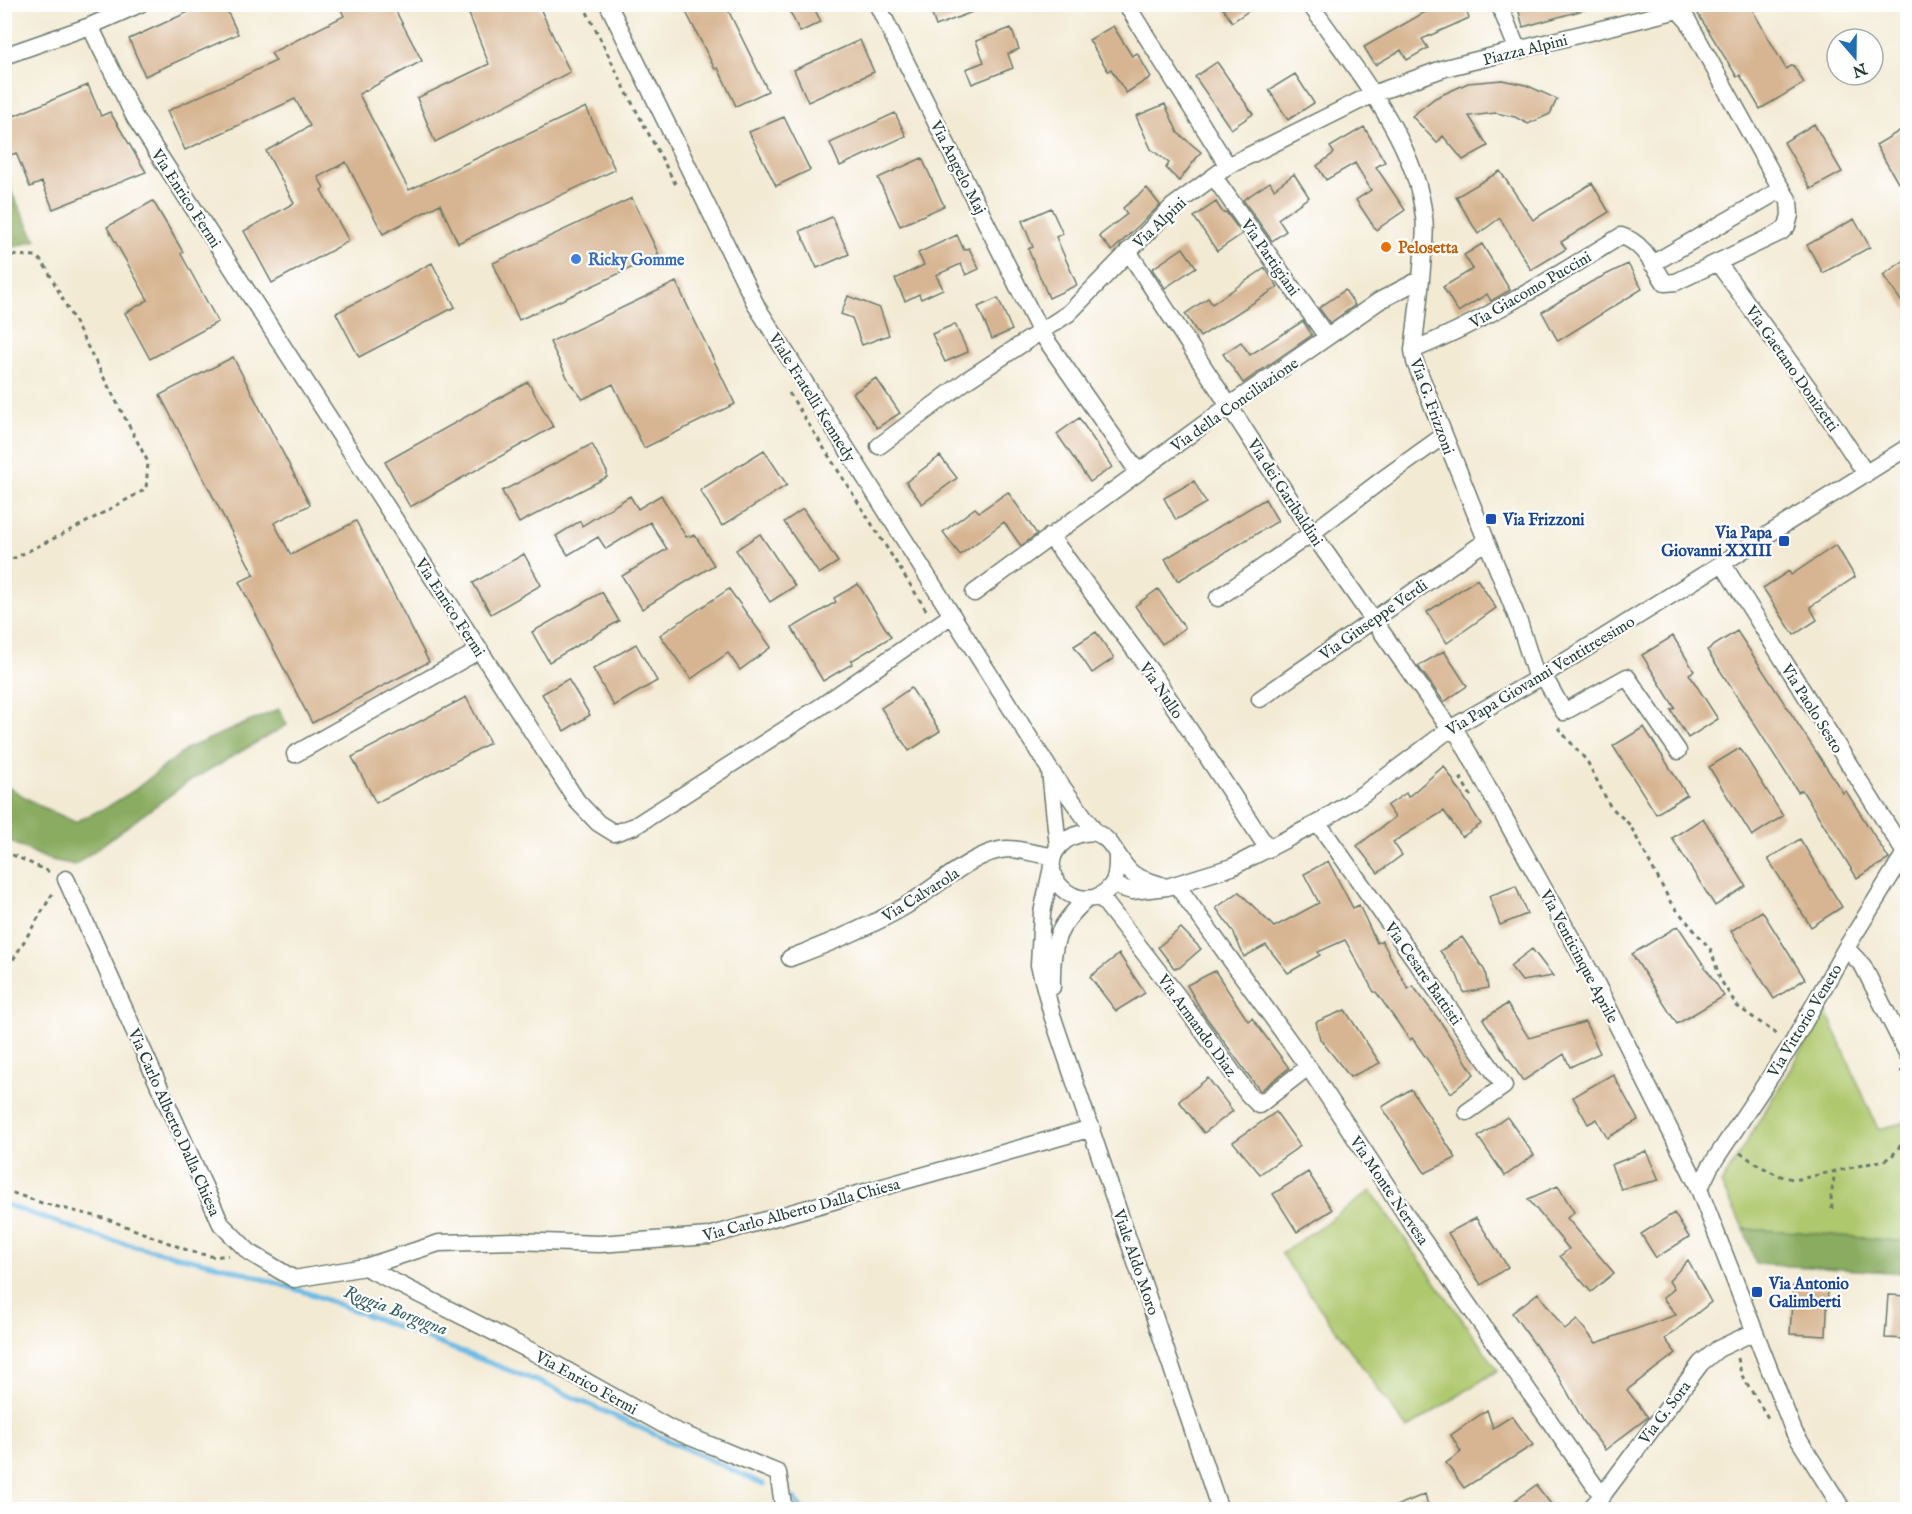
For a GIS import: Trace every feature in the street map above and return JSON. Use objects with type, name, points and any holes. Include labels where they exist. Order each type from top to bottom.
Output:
[{"type":"street","points":[[4,56],[90,26],[140,4]]},
{"type":"street","name":"Viale Fratelli Kennedy","points":[[608,4],[757,307],[1050,770],[1096,833]]},
{"type":"street","name":"Via Angelo Maj","points":[[877,4],[1040,331],[1138,472]]},
{"type":"street","points":[[1126,4],[1228,166]]},
{"type":"street","name":"Via G. Frizzoni","points":[[1310,4],[1373,94],[1399,139],[1413,171],[1422,201],[1425,227],[1413,350],[1414,362],[1540,677],[1564,712],[1627,677],[1677,751]]},
{"type":"street","points":[[1499,4],[1518,51]]},
{"type":"street","points":[[1682,7],[1778,191],[1789,201],[1790,215],[1787,226],[1781,232],[1718,264],[1676,282],[1665,283],[1652,264],[1778,191]]},
{"type":"street","name":"Piazza Alpini","points":[[1373,94],[1445,68],[1682,7]]},
{"type":"street","name":"Via Enrico Fermi","points":[[90,26],[135,118],[577,801],[598,823],[614,833],[635,826],[820,707],[952,615]]},
{"type":"street","name":"Via Alpini","points":[[879,446],[967,380],[1069,313],[1172,207],[1228,166],[1373,94]]},
{"type":"street","name":"Via Partigiani","points":[[1214,177],[1328,337]]},
{"type":"street","name":"Via Giacomo Puccini","points":[[1413,350],[1445,337],[1540,286],[1621,236],[1632,239],[1652,264]]},
{"type":"street","name":"Via dei Garibaldini","points":[[1128,251],[1312,533],[1450,729]]},
{"type":"street","name":"Via Gaetano Donizetti","points":[[1718,264],[1820,404],[1866,474]]},
{"type":"street","name":"Via della Conciliazione","points":[[974,593],[1230,405],[1379,301],[1421,279]]},
{"type":"street","points":[[1218,598],[1312,533],[1443,436]]},
{"type":"street","name":"Via Papa Giovanni Ventitreesimo","points":[[1100,893],[1171,886],[1232,867],[1318,823],[1366,792],[1450,729],[1540,677],[1908,447]]},
{"type":"street","name":"Via Nullo","points":[[1050,536],[1154,676],[1268,849]]},
{"type":"street","name":"Via Giuseppe Verdi","points":[[1260,699],[1486,541]]},
{"type":"street","name":"Via Paolo Sesto","points":[[1722,563],[1906,851]]},
{"type":"street","points":[[295,754],[480,651]]},
{"type":"street","name":"Via Venticinque Aprile","points":[[1450,729],[1459,736],[1593,977],[1699,1190]]},
{"type":"street","name":"Viale Fratelli Kennedy","points":[[1050,770],[1054,857]]},
{"type":"street","name":"Via Cesare Battisti","points":[[1318,823],[1504,1086],[1467,1112]]},
{"type":"street","points":[[1117,855],[1117,870],[1100,893],[1075,897],[1063,890],[1055,880],[1054,857],[1073,835],[1096,833],[1106,839],[1133,874],[1171,886]]},
{"type":"street","name":"Via Calvarola","points":[[790,958],[861,930],[909,904],[956,871],[987,855],[1007,849],[1054,857]]},
{"type":"street","name":"Via Vittorio Veneto","points":[[1699,1190],[1710,1167],[1792,1044],[1846,948],[1906,851]]},
{"type":"street","name":"Viale Aldo Moro","points":[[1054,857],[1042,913],[1039,965],[1052,1015],[1220,1509]]},
{"type":"street","name":"Via Carlo Alberto Dalla Chiesa","points":[[66,879],[220,1224],[249,1252],[294,1279],[365,1267],[439,1243],[514,1240],[598,1244],[709,1236],[1092,1128]]},
{"type":"street","name":"Via Monte Nervesa","points":[[1171,886],[1308,1067],[1420,1236],[1602,1496]]},
{"type":"street","name":"Viale Aldo Moro","points":[[1052,1015],[1051,958],[1062,924],[1100,893]]},
{"type":"street","name":"Via Armando Diaz","points":[[1100,893],[1248,1094],[1259,1105],[1308,1067]]},
{"type":"street","points":[[1846,948],[1863,966],[1902,1058]]},
{"type":"street","points":[[1699,1190],[1794,1432],[1843,1509]]},
{"type":"street","name":"Via Enrico Fermi","points":[[365,1267],[539,1355],[671,1429],[778,1473],[784,1509]]},
{"type":"street","name":"Via G. Sora","points":[[1590,1509],[1701,1363],[1718,1349],[1754,1332]]},
{"type":"path","points":[[4,255],[37,256],[47,269],[148,462],[146,489],[81,525],[4,563]]},
{"type":"path","points":[[797,406],[928,613],[930,630]]},
{"type":"path","points":[[1556,724],[1587,761],[1610,806],[1630,825],[1671,903],[1711,950],[1720,979],[1737,1006],[1792,1044]]},
{"type":"path","points":[[1471,796],[1461,779],[1478,771]]},
{"type":"path","points":[[4,850],[66,879],[42,911],[4,975]]},
{"type":"path","points":[[1902,1058],[1908,1082]]},
{"type":"path","points":[[1736,1151],[1774,1173],[1792,1179],[1885,1160],[1892,1156],[1908,1136]]},
{"type":"path","points":[[1832,1209],[1835,1171]]},
{"type":"path","points":[[4,1190],[42,1203],[107,1219],[192,1252],[215,1257],[249,1252]]},
{"type":"path","points":[[1732,1343],[1741,1374],[1771,1422]]},
{"type":"green space","points":[[5,180],[36,240],[4,250]]},
{"type":"green space","points":[[279,709],[287,725],[188,782],[75,865],[47,859],[5,839],[5,785],[38,805],[75,822],[109,806],[133,791],[188,748]]},
{"type":"green space","points":[[1826,1010],[1878,1129],[1907,1122],[1907,1242],[1744,1229],[1721,1184]]},
{"type":"green space","points":[[1371,1191],[1498,1370],[1407,1429],[1281,1254]]},
{"type":"green space","points":[[1744,1229],[1907,1242],[1907,1273],[1756,1264]]},
{"type":"building","points":[[206,4],[224,4],[238,34],[145,76],[129,39]]},
{"type":"building","points":[[338,4],[392,4],[422,61],[359,94],[409,190],[586,107],[615,170],[458,243],[440,204],[383,234],[346,162],[318,177],[324,188],[321,190],[349,241],[272,283],[244,231],[294,203],[266,151],[310,126],[295,99],[185,150],[167,111],[276,61],[271,53],[344,16]]},
{"type":"building","points":[[465,4],[538,4],[570,72],[435,142],[417,98],[489,64]]},
{"type":"building","points":[[682,4],[725,4],[768,91],[736,106],[718,68],[715,69]]},
{"type":"building","points":[[786,4],[812,4],[821,22],[800,32]]},
{"type":"building","points":[[928,4],[988,4],[988,6],[936,26]]},
{"type":"building","points":[[1220,4],[1259,4],[1232,22]]},
{"type":"building","points":[[1424,4],[1463,4],[1469,18],[1422,39],[1428,48],[1407,60],[1401,50],[1375,65],[1364,47],[1427,11]]},
{"type":"building","points":[[1517,4],[1587,4],[1587,9],[1523,27]]},
{"type":"building","points":[[1712,4],[1749,4],[1786,69],[1793,65],[1804,83],[1760,109],[1740,75],[1737,77],[1698,14]]},
{"type":"building","points":[[1113,26],[1132,56],[1137,53],[1151,77],[1126,93],[1111,69],[1108,71],[1089,40]]},
{"type":"building","points":[[1011,28],[1019,49],[1008,54],[1013,68],[972,84],[966,69],[984,62],[976,41]]},
{"type":"building","points":[[860,40],[874,72],[808,102],[794,70]]},
{"type":"building","points":[[1217,62],[1253,114],[1231,129],[1195,77]]},
{"type":"building","points":[[1295,74],[1314,103],[1288,120],[1269,90]]},
{"type":"building","points":[[1502,80],[1526,85],[1557,99],[1550,114],[1528,124],[1515,117],[1496,113],[1469,116],[1488,146],[1463,160],[1443,136],[1437,143],[1412,116],[1435,98],[1468,83]]},
{"type":"building","points":[[88,85],[101,116],[110,112],[146,172],[53,209],[42,182],[30,187],[16,153],[11,155],[4,139],[4,120]]},
{"type":"building","points":[[1165,104],[1178,133],[1201,152],[1179,181],[1166,168],[1169,163],[1151,149],[1136,116]]},
{"type":"building","points":[[895,113],[906,136],[840,166],[830,143]]},
{"type":"building","points":[[784,117],[810,170],[776,186],[749,132]]},
{"type":"building","points":[[1814,124],[1842,172],[1811,189],[1784,142]]},
{"type":"building","points":[[1364,127],[1385,162],[1376,167],[1405,210],[1376,230],[1356,200],[1371,190],[1355,163],[1326,180],[1317,166],[1334,153],[1330,147]]},
{"type":"building","points":[[1901,130],[1908,140],[1908,177],[1898,183],[1876,145]]},
{"type":"building","points":[[922,158],[944,206],[900,226],[878,178]]},
{"type":"building","points":[[1500,171],[1533,220],[1592,183],[1609,212],[1561,242],[1566,249],[1531,270],[1500,218],[1478,234],[1456,197]]},
{"type":"building","points":[[1294,174],[1309,197],[1278,219],[1286,231],[1272,241],[1243,200],[1270,182],[1274,189]]},
{"type":"building","points":[[1147,188],[1160,205],[1112,251],[1099,236],[1127,214],[1123,208]]},
{"type":"building","name":"Ricky Gomme","points":[[632,198],[659,255],[519,320],[493,263]]},
{"type":"building","points":[[153,201],[183,252],[181,254],[218,322],[150,359],[125,313],[148,300],[107,227]]},
{"type":"building","points":[[1216,202],[1242,234],[1217,251],[1194,217]]},
{"type":"building","points":[[1051,208],[1063,234],[1056,237],[1077,285],[1049,298],[1028,249],[1033,247],[1022,221]]},
{"type":"building","points":[[832,217],[849,254],[817,268],[800,231]]},
{"type":"building","points":[[1854,219],[1870,247],[1823,273],[1807,245]]},
{"type":"building","points":[[957,235],[964,250],[969,248],[979,269],[966,275],[961,264],[936,275],[943,289],[921,299],[919,294],[905,301],[895,279],[924,265],[918,253]]},
{"type":"building","points":[[1482,244],[1510,290],[1491,301],[1487,294],[1458,312],[1443,287],[1473,269],[1464,255]]},
{"type":"building","points":[[1183,248],[1196,267],[1165,288],[1152,269]]},
{"type":"building","points":[[1908,258],[1908,311],[1883,275]]},
{"type":"building","points":[[432,263],[455,307],[359,357],[336,313]]},
{"type":"building","points":[[1628,264],[1642,289],[1558,341],[1542,312],[1591,282]]},
{"type":"building","points":[[1265,268],[1278,287],[1200,337],[1185,314],[1208,298],[1212,304]]},
{"type":"building","points":[[676,282],[735,404],[644,448],[613,384],[583,399],[570,383],[550,342]]},
{"type":"building","points":[[1345,290],[1355,305],[1330,323],[1319,308]]},
{"type":"building","points":[[848,296],[880,308],[889,335],[862,345],[852,318],[841,314]]},
{"type":"building","points":[[998,298],[1012,330],[992,339],[978,307]]},
{"type":"building","points":[[1303,321],[1312,335],[1243,383],[1223,354],[1241,342],[1250,355]]},
{"type":"building","points":[[955,324],[968,352],[945,362],[932,334]]},
{"type":"building","points":[[233,357],[310,505],[274,523],[291,555],[356,521],[429,662],[312,723],[239,582],[254,575],[160,395]]},
{"type":"building","points":[[876,378],[900,413],[877,428],[853,393]]},
{"type":"building","points":[[528,382],[553,427],[410,507],[385,462]]},
{"type":"building","points":[[1079,418],[1112,467],[1090,482],[1057,434]]},
{"type":"building","points":[[592,444],[607,472],[607,477],[519,523],[502,491]]},
{"type":"building","points":[[764,450],[787,485],[722,526],[700,490]]},
{"type":"building","points":[[940,456],[957,478],[922,504],[906,482]]},
{"type":"building","points":[[1194,481],[1206,503],[1176,520],[1164,498]]},
{"type":"building","points":[[1008,492],[1037,534],[1021,546],[1004,522],[960,555],[943,532],[975,508],[979,512]]},
{"type":"building","points":[[661,495],[686,537],[695,535],[714,565],[642,609],[622,576],[667,549],[650,522],[606,549],[598,537],[568,555],[556,536],[580,521],[582,526],[630,496],[638,509]]},
{"type":"building","points":[[1265,499],[1278,521],[1178,581],[1165,559]]},
{"type":"building","points":[[803,509],[838,562],[819,574],[784,522]]},
{"type":"building","points":[[760,534],[795,586],[770,602],[736,550]]},
{"type":"building","points":[[1836,545],[1855,577],[1810,607],[1817,620],[1794,635],[1763,588],[1789,571],[1791,575]]},
{"type":"building","points":[[524,554],[541,585],[491,614],[473,583]]},
{"type":"building","points":[[1477,579],[1496,608],[1447,643],[1427,612]]},
{"type":"building","points":[[858,584],[891,637],[823,681],[792,628],[836,602],[834,598]]},
{"type":"building","points":[[729,589],[771,647],[740,670],[728,653],[691,679],[660,635]]},
{"type":"building","points":[[1158,589],[1185,628],[1162,644],[1135,606]]},
{"type":"building","points":[[602,592],[619,621],[549,662],[532,632]]},
{"type":"building","points":[[1737,631],[1843,793],[1846,791],[1889,859],[1857,878],[1802,790],[1798,792],[1707,650]]},
{"type":"building","points":[[1096,632],[1114,658],[1092,673],[1074,646]]},
{"type":"building","points":[[1673,636],[1694,671],[1689,674],[1718,719],[1688,738],[1671,710],[1675,708],[1642,655]]},
{"type":"building","points":[[636,644],[657,681],[614,706],[593,669]]},
{"type":"building","points":[[1444,651],[1467,686],[1444,702],[1418,666]]},
{"type":"building","points":[[568,679],[590,715],[564,731],[542,694]]},
{"type":"building","points":[[911,688],[940,731],[909,751],[881,708]]},
{"type":"building","points":[[466,697],[490,743],[376,803],[352,757]]},
{"type":"building","points":[[1644,727],[1687,795],[1656,814],[1613,746]]},
{"type":"building","points":[[1740,748],[1783,816],[1752,836],[1709,767]]},
{"type":"building","points":[[1444,766],[1481,824],[1462,837],[1444,811],[1393,842],[1402,855],[1378,873],[1357,846],[1395,817],[1387,806],[1406,793],[1408,797]]},
{"type":"building","points":[[1703,818],[1746,886],[1715,906],[1672,838]]},
{"type":"building","points":[[1800,839],[1842,907],[1811,927],[1768,859]]},
{"type":"building","points":[[1328,861],[1353,908],[1359,905],[1377,943],[1382,941],[1408,989],[1413,986],[1442,1024],[1474,1074],[1451,1093],[1412,1038],[1410,1040],[1374,992],[1345,940],[1318,952],[1320,955],[1288,973],[1266,945],[1244,957],[1233,931],[1216,908],[1239,892],[1274,927],[1319,903],[1304,874]]},
{"type":"building","points":[[1516,886],[1527,914],[1500,925],[1489,896]]},
{"type":"building","points":[[1762,911],[1805,979],[1774,999],[1731,931]]},
{"type":"building","points":[[1678,926],[1724,996],[1677,1024],[1632,954]]},
{"type":"building","points":[[1181,928],[1201,949],[1179,968],[1174,968],[1158,947]]},
{"type":"building","points":[[1462,937],[1485,971],[1488,988],[1464,993],[1457,975],[1440,951]]},
{"type":"building","points":[[1532,949],[1553,976],[1522,981],[1510,966]]},
{"type":"building","points":[[1119,954],[1145,993],[1116,1011],[1090,977]]},
{"type":"building","points":[[1215,971],[1248,1021],[1252,1018],[1289,1068],[1260,1091],[1203,1013],[1187,985]]},
{"type":"building","points":[[1507,1004],[1529,1038],[1585,1022],[1600,1053],[1570,1067],[1564,1054],[1523,1081],[1483,1019]]},
{"type":"building","points":[[1345,1010],[1380,1063],[1350,1077],[1320,1039],[1316,1022]]},
{"type":"building","points":[[1613,1074],[1638,1120],[1607,1138],[1597,1119],[1588,1124],[1573,1097]]},
{"type":"building","points":[[1208,1078],[1233,1111],[1204,1133],[1179,1101]]},
{"type":"building","points":[[1411,1089],[1456,1158],[1425,1173],[1382,1107]]},
{"type":"building","points":[[1276,1112],[1300,1146],[1260,1174],[1233,1142]]},
{"type":"building","points":[[1507,1117],[1534,1155],[1505,1176],[1478,1137]]},
{"type":"building","points":[[1646,1151],[1659,1180],[1621,1189],[1611,1165]]},
{"type":"building","points":[[1308,1172],[1332,1210],[1297,1232],[1273,1194]]},
{"type":"building","points":[[1558,1186],[1574,1212],[1567,1218],[1614,1273],[1591,1292],[1560,1256],[1569,1249],[1528,1199]]},
{"type":"building","points":[[1674,1213],[1689,1237],[1656,1258],[1641,1234]]},
{"type":"building","points":[[1476,1218],[1508,1267],[1481,1285],[1448,1233]]},
{"type":"building","points":[[1688,1260],[1711,1302],[1665,1339],[1676,1353],[1627,1390],[1648,1417],[1605,1450],[1584,1422],[1560,1379],[1512,1313],[1538,1293],[1565,1330],[1577,1320],[1596,1343],[1676,1315],[1663,1298],[1674,1289],[1669,1281]]},
{"type":"building","points":[[1793,1286],[1828,1288],[1826,1336],[1790,1334]]},
{"type":"building","points":[[1888,1295],[1908,1296],[1908,1339],[1885,1338]]},
{"type":"building","points":[[1487,1410],[1493,1428],[1512,1416],[1533,1445],[1464,1488],[1446,1463],[1461,1452],[1451,1435]]},
{"type":"building","points":[[1536,1485],[1555,1509],[1503,1509]]},
{"type":"building","points":[[1425,1494],[1429,1509],[1389,1509]]},
{"type":"waterway","name":"Roggia Borgogna","points":[[4,1204],[105,1239],[229,1268],[314,1295],[542,1383],[763,1484]]},
{"type":"waterway","name":"Roggia Borgogna","points":[[795,1498],[802,1510]]},
{"type":"place","name":"Pelosetta","points":[[1386,247]]},
{"type":"place","name":"Ricky Gomme","points":[[576,259]]},
{"type":"place","name":"Via Frizzoni","points":[[1491,519]]},
{"type":"place","name":"Via Papa Giovanni XXIII","points":[[1784,541]]},
{"type":"place","name":"Via Antonio Galimberti","points":[[1757,1292]]}]
